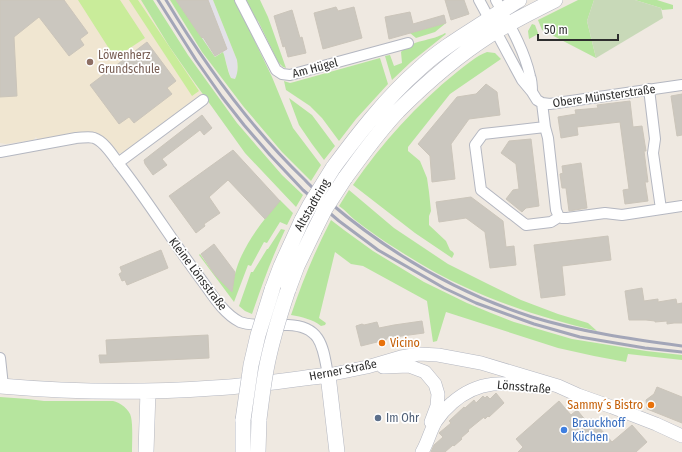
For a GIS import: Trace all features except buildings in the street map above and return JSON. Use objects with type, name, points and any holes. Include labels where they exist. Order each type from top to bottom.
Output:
[{"type":"main road","name":"Altstadtring","points":[[242,452],[243,420],[251,365],[260,329],[281,266],[310,205],[333,168],[358,135],[392,96],[419,69],[495,10],[519,0]]},
{"type":"main road","name":"Altstadtring","points":[[258,452],[259,419],[266,371],[279,316],[297,266],[325,209],[345,178],[398,112],[428,82],[458,58],[503,28],[555,0]]},
{"type":"main road","name":"Herner Straße","points":[[2,386],[83,391],[148,391],[214,388],[328,375]]},
{"type":"main road","points":[[328,375],[337,452]]},
{"type":"main road","points":[[146,452],[148,391]]},
{"type":"street","name":"Am Hügel","points":[[240,0],[276,70],[282,74],[290,75],[408,43]]},
{"type":"street","points":[[479,0],[495,10],[503,28],[520,46],[526,59],[531,78],[532,92]]},
{"type":"street","points":[[495,10],[503,28]]},
{"type":"street","name":"Obere Münsterstraße","points":[[503,28],[522,80],[537,100],[542,103],[550,104],[682,85]]},
{"type":"street","points":[[649,89],[655,139],[653,153],[660,209]]},
{"type":"street","points":[[118,162],[203,100]]},
{"type":"street","points":[[542,103],[548,138],[556,210],[559,217]]},
{"type":"street","points":[[545,126],[483,134],[475,145],[481,190],[526,225],[550,222],[559,217],[567,218],[605,213],[622,215],[682,206]]},
{"type":"street","name":"Kleine Lönsstraße","points":[[0,152],[76,138],[94,138],[105,145],[224,310],[240,322],[250,325],[288,325],[299,326],[307,329],[317,337],[322,344],[328,375]]},
{"type":"street","name":"Herner Straße","points":[[328,375],[367,367],[401,357],[419,354],[438,354],[488,365],[558,386],[678,434]]},
{"type":"street","points":[[0,358],[2,386]]},
{"type":"street","name":"Lönsstraße","points":[[367,367],[409,366],[425,372],[435,384],[438,394],[437,406],[429,425],[423,450]]},
{"type":"street","name":"Lönsstraße","points":[[423,450],[436,422],[444,410],[459,397],[482,386],[498,384],[528,385],[578,395]]},
{"type":"shaded area","name":"Löwenherz Grundschule","points":[[0,0],[141,0],[169,46],[203,95],[126,153],[116,152],[102,138],[39,141],[36,137],[33,140],[6,144],[0,143]]},
{"type":"shaded area","points":[[176,0],[213,0],[237,60],[237,76],[235,79],[231,78],[223,52],[215,57]]},
{"type":"green space","points":[[78,0],[120,0],[145,38],[115,58]]},
{"type":"green space","points":[[129,0],[138,0],[199,91],[192,96]]},
{"type":"green space","points":[[141,0],[153,0],[188,55],[237,123],[282,175],[303,195],[296,207],[245,153],[169,46]]},
{"type":"green space","points":[[170,0],[176,0],[215,57],[223,52],[228,72],[231,78],[235,79],[238,70],[237,60],[213,0],[235,0],[272,77],[293,128],[321,165],[311,181],[282,152],[243,106],[202,52]]},
{"type":"green space","points":[[246,0],[260,0],[268,17],[286,68],[278,62]]},
{"type":"green space","points":[[578,0],[594,0],[587,21],[596,58],[542,30],[538,20]]},
{"type":"green space","points":[[594,0],[635,0],[661,8],[663,18],[596,58],[587,21]]},
{"type":"green space","points":[[635,0],[657,0],[673,5],[673,9],[662,10],[661,8]]},
{"type":"green space","points":[[446,23],[435,32],[416,38],[410,33]]},
{"type":"green space","points":[[532,24],[535,25],[538,34],[529,39],[528,31]]},
{"type":"green space","points":[[445,33],[446,34],[411,62],[392,80],[385,56],[390,55],[394,66],[402,63],[401,52],[405,48]]},
{"type":"green space","points":[[487,52],[495,53],[501,59],[450,94],[408,147],[408,151],[420,161],[427,178],[431,211],[429,216],[429,225],[446,241],[450,250],[454,254],[452,258],[415,233],[353,185],[388,139],[414,111],[457,72],[475,58]]},
{"type":"green space","points":[[380,58],[388,84],[356,119],[339,141],[322,118],[310,106],[286,90],[284,81],[290,83]]},
{"type":"green space","points":[[289,98],[312,115],[335,146],[324,160],[299,125]]},
{"type":"green space","points":[[349,190],[394,228],[448,264],[521,300],[558,314],[588,323],[597,331],[564,323],[515,307],[483,295],[430,270],[375,235],[339,206]]},
{"type":"green space","points":[[280,200],[293,213],[287,225],[280,222],[267,243],[264,242],[251,266],[248,265],[234,302],[199,255],[200,254],[215,275],[232,292],[234,276],[242,254],[260,226]]},
{"type":"green space","points":[[331,220],[373,251],[424,282],[491,313],[514,322],[572,339],[646,351],[682,355],[682,360],[628,354],[626,362],[594,356],[558,348],[446,312],[437,341],[433,342],[427,301],[363,266],[351,264],[335,252],[319,318],[326,323],[325,325],[321,326],[310,320],[291,315],[309,267]]},
{"type":"green space","points":[[281,229],[285,230],[267,271],[252,314],[239,306],[251,272],[253,272]]},
{"type":"green space","points":[[0,397],[44,401],[113,401],[119,403],[129,412],[132,420],[132,452],[0,452]]},
{"type":"railway","points":[[158,0],[196,60],[222,97],[270,155],[303,190],[339,221],[378,250],[444,288],[476,303],[534,324],[580,337],[645,348],[682,352]]},
{"type":"railway","points":[[166,0],[213,72],[247,117],[266,139],[311,186],[352,221],[375,238],[425,270],[451,284],[477,296],[532,317],[588,331],[682,346]]},
{"type":"place","name":"Löwenherz Grundschule","points":[[90,62]]},
{"type":"place","name":"Vicino","points":[[382,343]]},
{"type":"place","name":"Sammy´s Bistro","points":[[651,405]]},
{"type":"place","name":"Im Ohr","points":[[378,418]]},
{"type":"place","name":"Brauckhoff Küchen","points":[[564,430]]}]
